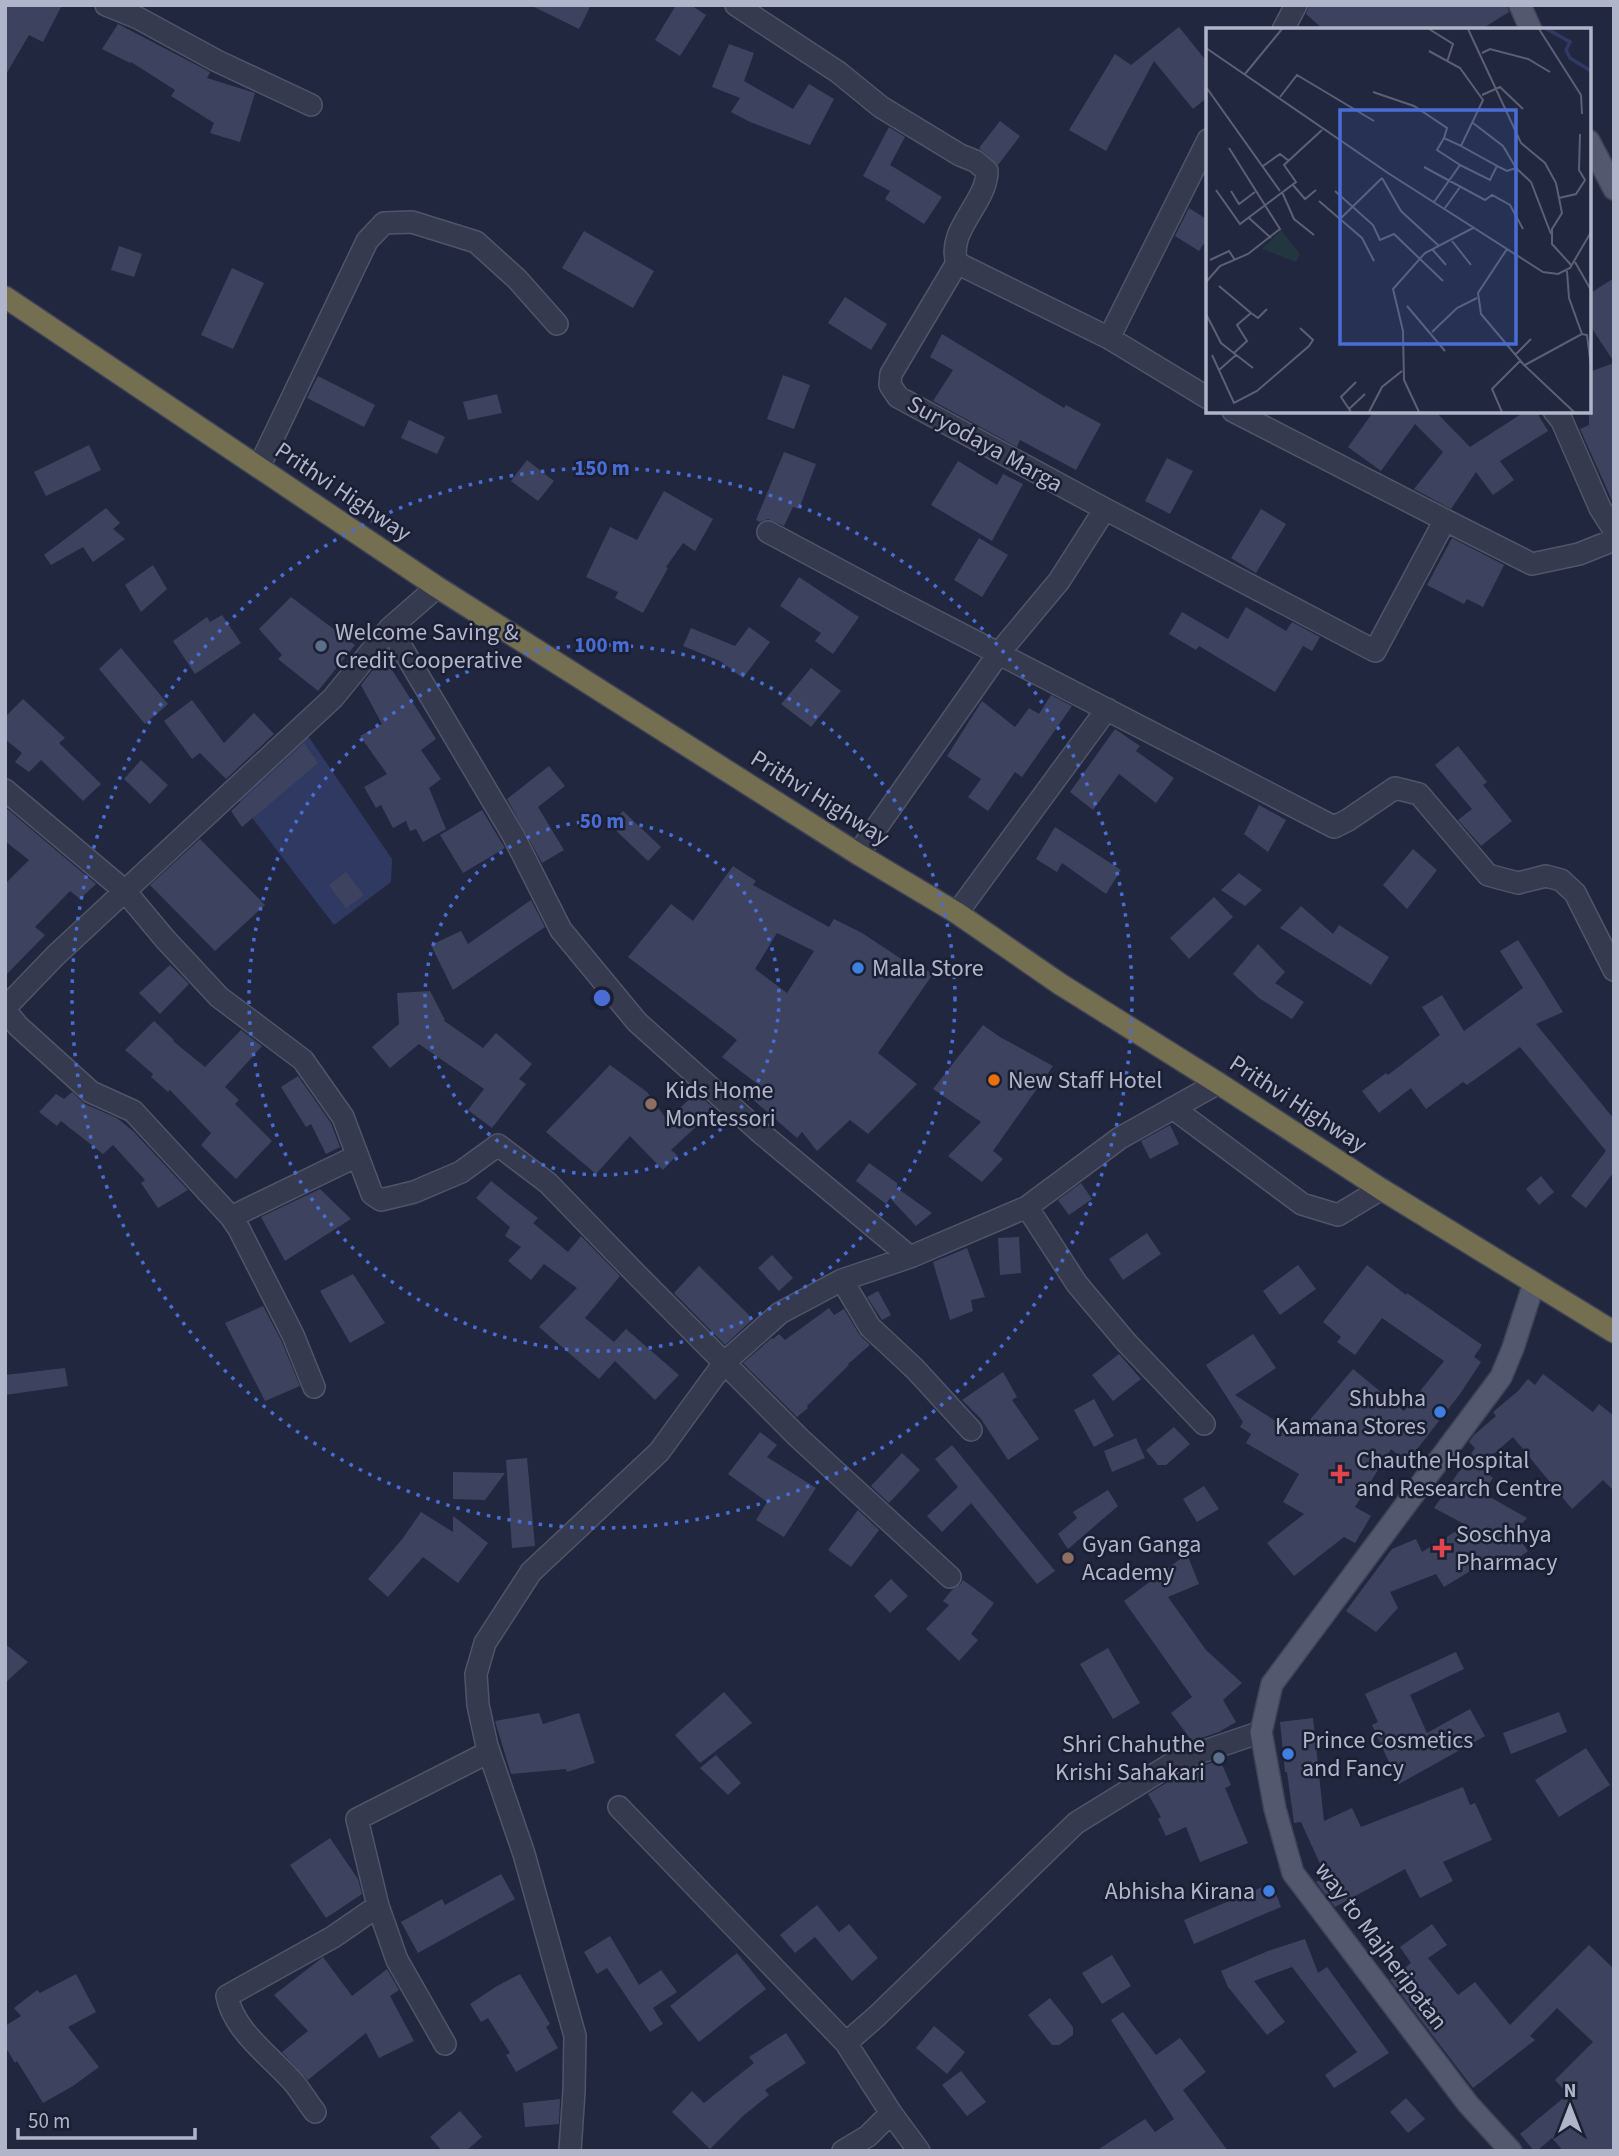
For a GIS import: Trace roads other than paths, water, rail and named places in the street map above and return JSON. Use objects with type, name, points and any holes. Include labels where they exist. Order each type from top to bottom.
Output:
[{"type":"highway","name":"Prithvi Highway","points":[[5,297],[437,587],[858,854],[957,913],[1060,984],[1381,1189],[1614,1332]]},
{"type":"main road","points":[[1520,5],[1530,28]]},
{"type":"main road","points":[[1591,145],[1614,189]]},
{"type":"main road","name":"way to Majheripatan","points":[[1511,2151],[1468,2104],[1293,1873],[1275,1809],[1261,1732],[1272,1684],[1501,1377],[1534,1283]]},
{"type":"street","points":[[106,5],[138,18],[217,61],[311,105]]},
{"type":"street","points":[[736,5],[838,72],[881,107],[987,171],[984,188],[953,253],[957,262],[1109,338],[1206,397]]},
{"type":"street","points":[[1284,28],[1296,5]]},
{"type":"street","points":[[1109,338],[1206,144]]},
{"type":"street","points":[[259,467],[367,241],[384,223],[412,222],[476,242],[517,279],[557,324]]},
{"type":"street","name":"Suryodaya Marga","points":[[957,262],[891,374],[890,385],[898,397],[1105,509]]},
{"type":"street","points":[[1237,413],[1532,564],[1579,554],[1614,540]]},
{"type":"street","points":[[1556,413],[1562,421],[1600,508],[1614,530]]},
{"type":"street","points":[[858,854],[999,653],[1059,581],[1105,509],[1375,652],[1445,520]]},
{"type":"street","points":[[768,532],[1334,827],[1395,788],[1419,794],[1488,875],[1518,883],[1546,876],[1561,880],[1575,893],[1614,970]]},
{"type":"street","points":[[314,1387],[293,1335],[231,1217],[133,1111],[91,1092],[18,1026],[5,1009],[56,955],[333,698],[390,628],[437,587]]},
{"type":"street","points":[[390,628],[513,835],[561,930],[637,1022],[761,1133],[910,1257]]},
{"type":"street","points":[[957,913],[1107,709]]},
{"type":"street","points":[[5,790],[125,891],[219,997],[303,1060],[343,1117],[372,1194],[381,1200],[414,1192],[461,1172],[499,1145],[548,1183],[798,1437],[950,1577]]},
{"type":"street","points":[[570,2151],[575,2091],[575,2036],[524,1854],[489,1752],[478,1705],[476,1674],[485,1643],[531,1572],[659,1452],[724,1363],[780,1313],[842,1280],[910,1257],[1027,1207],[1120,1138],[1218,1083]]},
{"type":"street","points":[[1173,1108],[1302,1204],[1338,1216],[1381,1189]]},
{"type":"street","points":[[231,1217],[357,1156]]},
{"type":"street","points":[[1027,1207],[1077,1284],[1126,1342],[1204,1424]]},
{"type":"street","points":[[842,1280],[870,1327],[915,1369],[971,1430]]},
{"type":"street","points":[[845,2043],[877,2016],[1076,1823],[1178,1760],[1261,1732]]},
{"type":"street","points":[[445,2044],[397,1960],[378,1906],[357,1819],[489,1752]]},
{"type":"street","points":[[619,1807],[845,2043],[919,2151]]},
{"type":"street","points":[[315,2112],[294,2083],[258,2046],[230,2011],[228,1996],[333,1937],[378,1906]]},
{"type":"street","points":[[843,2151],[868,2136],[891,2113]]},
{"type":"water","points":[[306,733],[392,859],[391,882],[334,925],[234,794]]},
{"type":"place","name":"Welcome Saving & Credit Cooperative","points":[[321,646]]},
{"type":"place","name":"Malla Store","points":[[858,968]]},
{"type":"place","name":"New Staff Hotel","points":[[994,1080]]},
{"type":"place","name":"Kids Home Montessori","points":[[651,1104]]},
{"type":"place","name":"Shubha Kamana Stores","points":[[1440,1412]]},
{"type":"place","name":"Chauthe Hospital and Research Centre","points":[[1340,1474]]},
{"type":"place","name":"Soschhya Pharmacy","points":[[1442,1548]]},
{"type":"place","name":"Gyan Ganga Academy","points":[[1068,1558]]},
{"type":"place","name":"Prince Cosmetics and Fancy","points":[[1288,1754]]},
{"type":"place","name":"Shri Chahuthe Krishi Sahakari","points":[[1219,1758]]},
{"type":"place","name":"Abhisha Kirana","points":[[1269,1891]]}]
